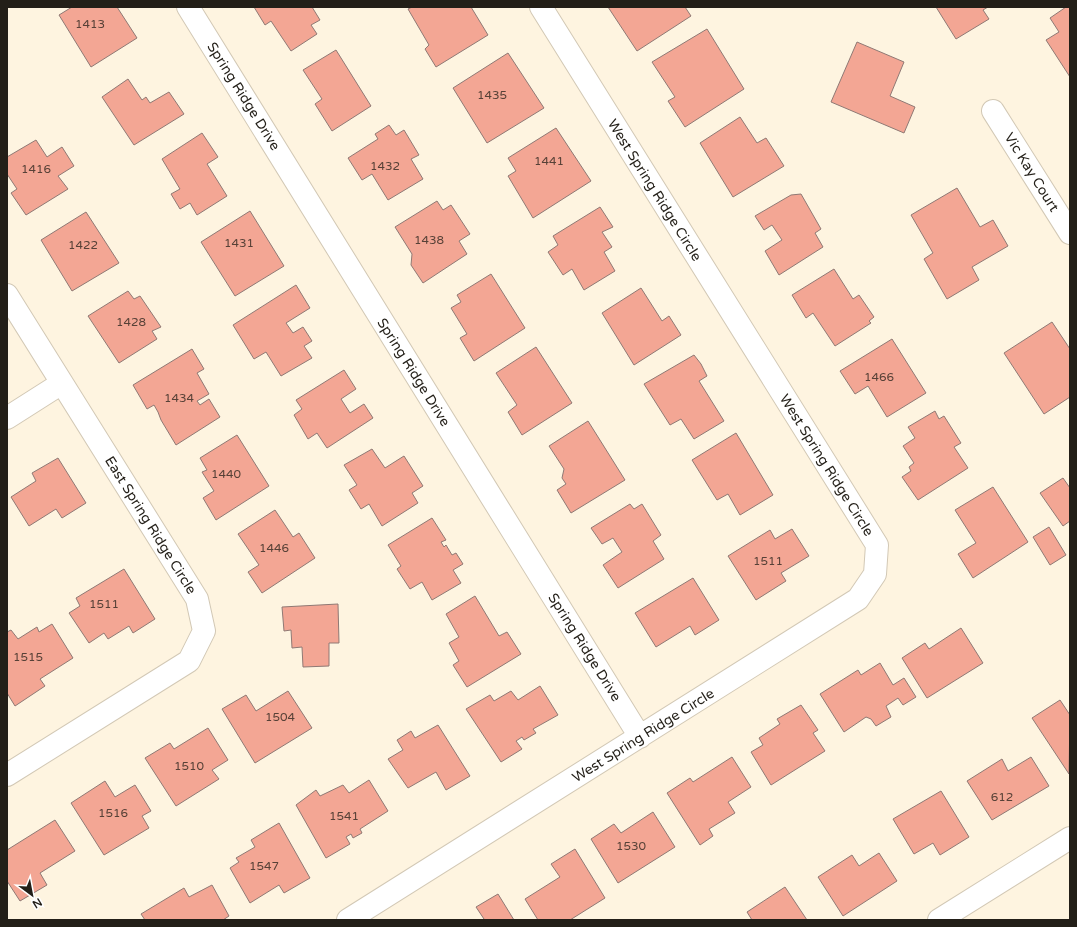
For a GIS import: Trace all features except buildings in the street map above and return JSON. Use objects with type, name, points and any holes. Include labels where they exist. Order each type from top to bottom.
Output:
[{"type":"street","name":"Spring Ridge Drive","points":[[188,7],[640,737]]},
{"type":"street","name":"West Spring Ridge Circle","points":[[348,920],[858,599],[875,574],[877,545],[541,7]]},
{"type":"street","name":"Vic Kay Court","points":[[993,111],[1070,233]]},
{"type":"street","name":"East Spring Ridge Circle","points":[[7,295],[197,599],[204,631],[189,662],[7,775]]},
{"type":"street","points":[[7,418],[62,383]]},
{"type":"street","points":[[939,920],[1070,838]]}]
